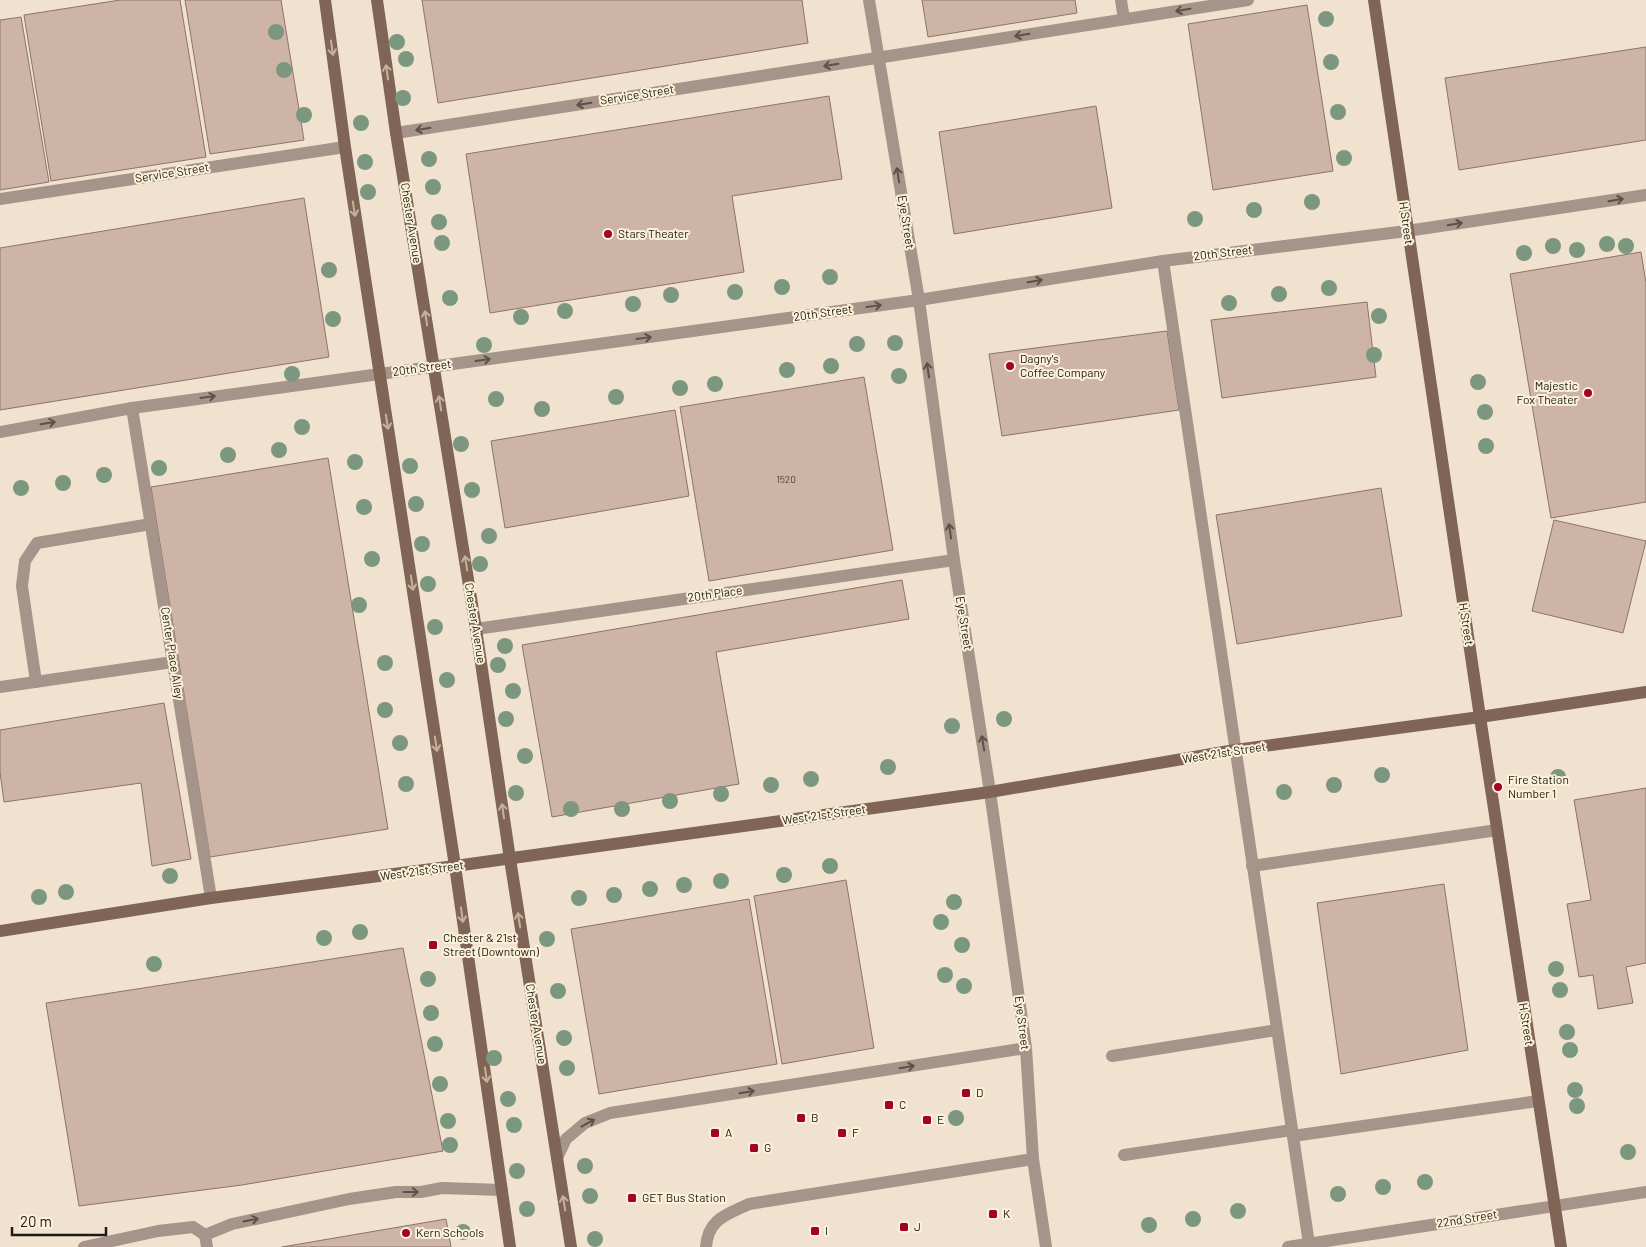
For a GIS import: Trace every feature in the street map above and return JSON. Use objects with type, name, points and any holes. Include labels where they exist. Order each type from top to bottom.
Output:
[{"type":"street","points":[[325,0],[379,374],[456,866],[510,1247]]},
{"type":"street","name":"Chester Avenue","points":[[377,0],[396,133],[476,629],[571,1247]]},
{"type":"street","name":"Eye Street","points":[[869,0],[918,300],[954,560],[990,792],[1026,1048],[1034,1159],[1046,1247]]},
{"type":"street","points":[[1121,0],[1124,19]]},
{"type":"street","name":"Service Street","points":[[396,133],[1248,0]]},
{"type":"street","name":"H Street","points":[[1374,0],[1496,830],[1561,1247]]},
{"type":"street","name":"Service Street","points":[[0,199],[345,146]]},
{"type":"street","name":"20th Street","points":[[0,432],[132,408],[918,300],[1162,261],[1407,231],[1646,195]]},
{"type":"street","points":[[1162,261],[1309,1244]]},
{"type":"street","name":"Center Place Alley","points":[[132,408],[211,898]]},
{"type":"street","points":[[36,682],[22,586],[25,561],[37,543],[151,524]]},
{"type":"street","name":"20th Place","points":[[476,629],[954,560]]},
{"type":"street","points":[[0,688],[173,662]]},
{"type":"street","name":"West 21st Street","points":[[0,931],[211,898],[510,859],[990,792],[1235,750],[1480,717],[1646,692]]},
{"type":"street","points":[[1252,866],[1496,830]]},
{"type":"street","points":[[1112,1056],[1277,1030]]},
{"type":"street","points":[[557,1158],[566,1139],[585,1123],[610,1113],[1026,1048]]},
{"type":"street","points":[[1124,1155],[1538,1101]]},
{"type":"street","points":[[706,1247],[712,1225],[726,1215],[748,1204],[1034,1159]]},
{"type":"street","points":[[84,1247],[158,1231],[193,1227],[206,1241],[232,1224],[349,1199],[396,1192],[421,1192],[442,1188],[502,1190]]},
{"type":"street","name":"22nd Street","points":[[1288,1247],[1646,1192]]},
{"type":"shaded area","points":[[0,0],[1646,0],[1646,1247],[0,1247]]},
{"type":"building","points":[[120,0],[180,0],[206,157],[51,181],[24,15]]},
{"type":"building","points":[[185,0],[281,0],[304,140],[210,154]]},
{"type":"building","points":[[422,0],[802,0],[808,43],[438,103]]},
{"type":"building","points":[[922,0],[1075,0],[1077,13],[928,37]]},
{"type":"building","points":[[1307,5],[1333,171],[1213,190],[1188,24]]},
{"type":"building","points":[[21,17],[49,182],[0,190],[0,20]]},
{"type":"building","points":[[1646,47],[1646,140],[1459,170],[1445,78]]},
{"type":"building","name":"Stars Theater","points":[[829,96],[842,179],[732,196],[744,272],[490,313],[466,154]]},
{"type":"building","points":[[1096,106],[1112,208],[954,234],[939,132]]},
{"type":"building","points":[[304,198],[329,357],[0,410],[0,248]]},
{"type":"building","name":"Majestic Fox Theater","points":[[1641,252],[1646,283],[1646,502],[1551,518],[1510,274]]},
{"type":"building","points":[[1367,302],[1376,377],[1222,398],[1211,320]]},
{"type":"building","points":[[1167,331],[1179,410],[1002,436],[989,354]]},
{"type":"building","points":[[864,377],[893,550],[709,581],[680,407]]},
{"type":"building","points":[[675,410],[689,496],[505,528],[491,441]]},
{"type":"building","points":[[328,458],[388,829],[210,857],[151,487]]},
{"type":"building","points":[[1381,488],[1402,616],[1237,644],[1216,515]]},
{"type":"building","points":[[1554,520],[1646,541],[1623,633],[1532,611]]},
{"type":"building","points":[[902,580],[909,619],[716,652],[739,784],[552,817],[522,645]]},
{"type":"building","points":[[164,703],[191,859],[152,866],[141,783],[4,802],[0,772],[0,730]]},
{"type":"building","points":[[1646,788],[1646,963],[1626,967],[1633,1003],[1598,1009],[1593,975],[1579,977],[1567,904],[1591,900],[1574,800]]},
{"type":"building","points":[[846,880],[874,1048],[782,1064],[754,896]]},
{"type":"building","points":[[1444,884],[1468,1050],[1341,1074],[1317,903]]},
{"type":"building","points":[[749,899],[777,1064],[599,1094],[571,929]]},
{"type":"building","points":[[403,948],[443,1151],[242,1185],[79,1206],[46,1003]]},
{"type":"building","name":"Kern Schools","points":[[446,1219],[451,1247],[282,1247]]},
{"type":"place","name":"Stars Theater","points":[[608,234]]},
{"type":"place","name":"Dagny's Coffee Company","points":[[1010,366]]},
{"type":"place","name":"Majestic Fox Theater","points":[[1588,393]]},
{"type":"place","name":"Fire Station Number 1","points":[[1498,787]]},
{"type":"place","name":"Chester & 21st Street (Downtown)","points":[[433,945]]},
{"type":"place","name":"D","points":[[966,1093]]},
{"type":"place","name":"C","points":[[889,1105]]},
{"type":"place","name":"B","points":[[801,1118]]},
{"type":"place","name":"E","points":[[927,1120]]},
{"type":"place","name":"A","points":[[715,1133]]},
{"type":"place","name":"F","points":[[842,1133]]},
{"type":"place","name":"G","points":[[754,1148]]},
{"type":"place","name":"GET Bus Station","points":[[632,1198]]},
{"type":"place","name":"K","points":[[993,1214]]},
{"type":"place","name":"J","points":[[904,1227]]},
{"type":"place","name":"I","points":[[815,1231]]},
{"type":"place","name":"Kern Schools","points":[[406,1233]]}]
